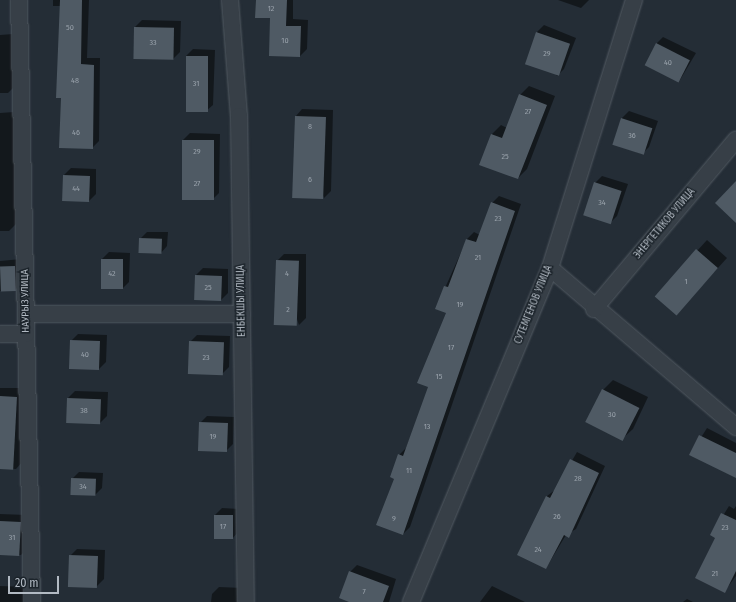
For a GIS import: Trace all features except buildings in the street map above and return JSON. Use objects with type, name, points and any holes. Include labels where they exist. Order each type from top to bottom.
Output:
[{"type":"street","name":"НАУРЫЗ УЛИЦА","points":[[19,0],[32,602]]},
{"type":"street","name":"ЕНБЕКШЫ УЛИЦА","points":[[230,0],[239,116],[246,602]]},
{"type":"street","name":"СУТЕМГЕНОВ УЛИЦА","points":[[411,602],[550,268],[634,0]]},
{"type":"street","name":"ЭНЕРГЕТИКОВ УЛИЦА","points":[[594,309],[736,140]]},
{"type":"street","points":[[550,268],[594,309],[736,427]]},
{"type":"street","points":[[26,314],[242,314]]},
{"type":"street","points":[[0,334],[26,334]]}]
